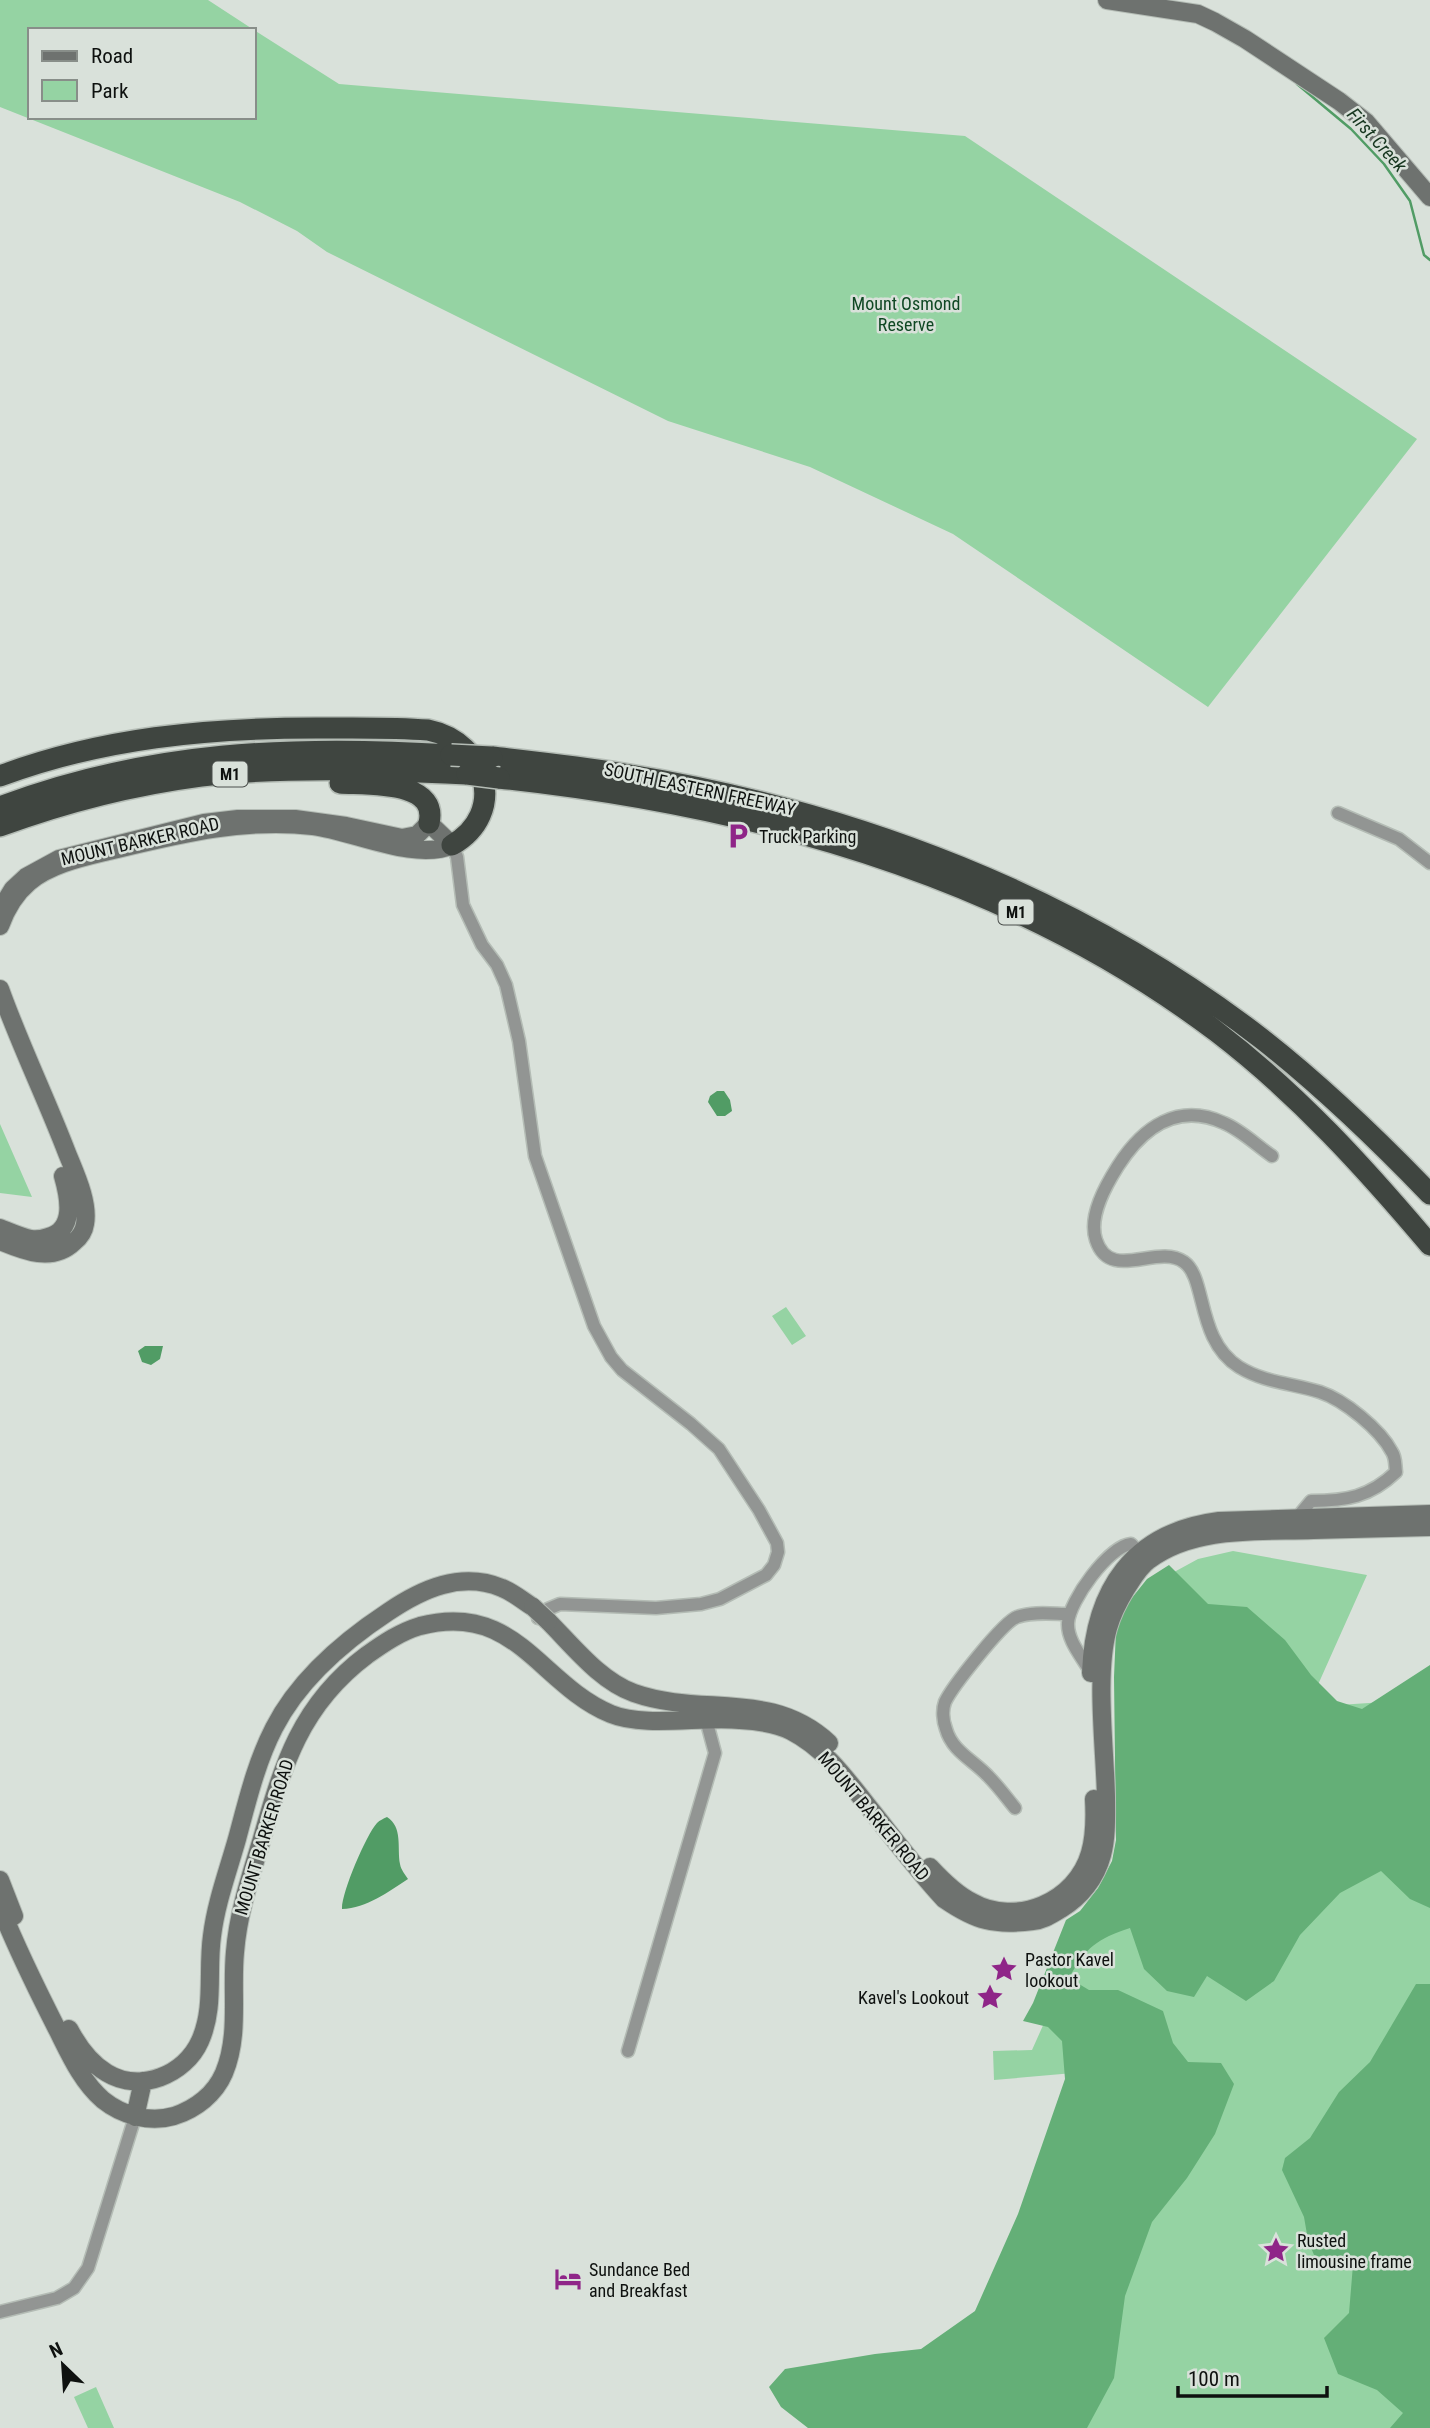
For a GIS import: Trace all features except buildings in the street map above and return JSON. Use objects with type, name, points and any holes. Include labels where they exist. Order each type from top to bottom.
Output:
[{"type":"highway","points":[[0,776],[86,750],[163,735],[277,728],[428,730],[461,744],[476,760],[484,780],[484,799],[479,818],[454,847]]},
{"type":"highway","name":"SOUTH EASTERN FREEWAY","points":[[0,807],[82,780],[133,768],[199,757],[305,750],[492,758],[625,774],[782,807],[934,856],[1034,898],[1129,949],[1261,1038],[1343,1108],[1430,1194]]},
{"type":"highway","name":"SOUTH EASTERN FREEWAY","points":[[0,826],[46,809],[98,796],[201,776],[255,772],[349,771],[467,774],[499,778],[639,797],[783,828],[937,878],[1034,920],[1174,1001],[1259,1066],[1337,1139],[1430,1245]]},
{"type":"highway","points":[[0,826],[186,789],[284,782],[407,789],[419,794],[428,804],[429,823]]},
{"type":"main road","points":[[1107,0],[1198,15],[1245,39],[1366,122],[1430,197]]},
{"type":"main road","name":"MOUNT BARKER ROAD","points":[[0,910],[13,889],[26,877],[59,859],[195,825],[238,819],[287,818],[325,822],[402,838],[417,835],[429,823]]},
{"type":"main road","points":[[429,823],[454,847]]},
{"type":"main road","name":"MOUNT BARKER ROAD","points":[[0,926],[8,907],[18,894],[30,881],[52,869],[79,859],[208,828],[290,824],[334,829],[415,850],[454,847]]},
{"type":"main road","points":[[0,989],[73,1168],[85,1207],[85,1225],[79,1238],[66,1250],[50,1255],[21,1250],[0,1241]]},
{"type":"main road","points":[[0,1007],[69,1196],[68,1216],[64,1227],[52,1236],[35,1240],[0,1228]]},
{"type":"main road","name":"MOUNT BARKER ROAD","points":[[135,2117],[163,2118],[193,2108],[214,2090],[223,2075],[233,2039],[234,1968],[240,1914],[281,1771],[297,1734],[312,1710],[340,1677],[393,1637],[421,1626],[444,1623],[468,1623],[489,1627],[525,1649],[586,1701],[614,1716],[637,1719],[761,1709],[786,1715],[802,1723],[842,1755],[941,1879],[972,1903],[991,1910],[1010,1912],[1039,1907],[1063,1894],[1082,1871],[1090,1854],[1094,1810],[1091,1673],[1094,1634],[1102,1606],[1124,1570],[1144,1557],[1198,1538],[1299,1525],[1430,1514]]},
{"type":"main road","name":"MOUNT BARKER ROAD","points":[[1299,1525],[1430,1527]]},
{"type":"main road","name":"MOUNT BARKER ROAD","points":[[0,1880],[25,1941],[73,2036],[94,2064],[115,2077],[143,2081],[162,2077],[179,2068],[189,2059],[199,2043],[208,2010],[216,1913],[254,1779],[275,1727],[318,1670],[357,1635],[424,1590],[446,1583],[475,1581],[505,1589],[621,1687],[704,1712],[761,1722],[788,1730],[813,1745],[835,1765],[932,1886],[944,1899],[967,1915],[989,1922],[1008,1924],[1042,1920],[1083,1892],[1102,1856],[1106,1829],[1102,1674],[1105,1647],[1116,1605],[1144,1557]]},
{"type":"main road","points":[[0,1907],[15,1945],[86,2081],[110,2105],[135,2117]]},
{"type":"main road","points":[[115,2077],[112,2085],[114,2094],[135,2117]]},
{"type":"main road","points":[[135,2117],[143,2081]]},
{"type":"street","points":[[1338,813],[1399,839],[1430,863]]},
{"type":"street","points":[[454,847],[463,905],[482,945],[497,965],[506,985],[520,1041],[535,1156],[594,1326],[611,1357],[622,1370],[719,1449],[771,1530],[778,1552],[774,1565],[766,1575],[720,1599],[701,1604],[656,1608],[560,1604],[539,1616]]},
{"type":"street","points":[[1272,1156],[1237,1130],[1211,1118],[1178,1116],[1160,1122],[1138,1140],[1110,1179],[1100,1200],[1094,1234],[1100,1250],[1112,1259],[1163,1257],[1181,1260],[1188,1265],[1209,1329],[1228,1358],[1250,1373],[1272,1382],[1314,1390],[1336,1399],[1373,1428],[1392,1451],[1396,1472],[1388,1480],[1358,1497],[1311,1501],[1305,1506],[1299,1525]]},
{"type":"street","points":[[1091,1673],[1072,1642],[1068,1623],[1070,1614],[1090,1579],[1115,1550],[1124,1544],[1131,1544],[1144,1557]]},
{"type":"street","points":[[1015,1808],[994,1782],[952,1743],[943,1717],[945,1703],[996,1635],[1016,1617],[1030,1614],[1070,1614]]},
{"type":"street","points":[[628,2051],[715,1753],[704,1712]]},
{"type":"street","points":[[0,2312],[57,2298],[74,2288],[88,2268],[135,2117]]},
{"type":"green space","name":"Mount Osmond Reserve","points":[[0,0],[208,0],[252,28],[28,28],[28,118],[0,107]]},
{"type":"green space","name":"Mount Osmond Reserve","points":[[256,31],[339,84],[965,136],[1417,439],[1208,707],[953,534],[810,467],[668,421],[327,252],[297,231],[240,202],[30,119],[256,119]]},
{"type":"green space","points":[[0,1124],[32,1197],[0,1193]]},
{"type":"green space","points":[[786,1307],[806,1336],[792,1345],[772,1316]]},
{"type":"green space","points":[[1233,1551],[1367,1575],[1308,1707],[1430,1699],[1430,2428],[1019,2428],[1142,2067],[994,2080],[993,2051],[1032,2050],[1118,1858],[1154,1583],[1198,1559]]},
{"type":"green space","points":[[96,2387],[114,2428],[88,2428],[74,2397]]},
{"type":"shaded area","points":[[717,1091],[724,1091],[730,1100],[732,1111],[725,1116],[717,1116],[708,1102],[710,1096]]},
{"type":"shaded area","points":[[145,1346],[163,1346],[160,1359],[151,1365],[142,1362],[138,1351]]},
{"type":"shaded area","points":[[1169,1565],[1208,1604],[1247,1607],[1285,1640],[1311,1675],[1337,1701],[1362,1709],[1430,1665],[1430,1908],[1410,1899],[1381,1871],[1340,1893],[1300,1935],[1274,1981],[1246,2001],[1207,1976],[1194,1997],[1167,1991],[1144,1969],[1130,1928],[1101,1940],[1087,1951],[1069,1978],[1089,1990],[1118,1990],[1163,2011],[1173,2043],[1188,2062],[1221,2063],[1234,2084],[1215,2134],[1187,2178],[1152,2222],[1125,2296],[1114,2378],[1087,2428],[808,2428],[781,2407],[769,2387],[785,2369],[921,2349],[975,2311],[1018,2214],[1065,2079],[1062,2041],[1048,2027],[1023,2021],[1033,2003],[1066,1920],[1080,1911],[1098,1888],[1112,1861],[1116,1840],[1116,1630],[1123,1609],[1147,1579]]},
{"type":"shaded area","points":[[387,1817],[395,1826],[400,1864],[408,1879],[369,1902],[342,1909],[350,1878],[367,1839],[377,1823]]},
{"type":"shaded area","points":[[1416,1984],[1430,1984],[1430,2428],[1390,2428],[1403,2413],[1377,2390],[1338,2374],[1324,2338],[1349,2313],[1353,2265],[1314,2255],[1304,2217],[1282,2170],[1285,2158],[1310,2138],[1339,2092],[1370,2062]]},
{"type":"waterway","name":"First Creek","points":[[1297,84],[1351,129],[1384,164],[1410,201],[1424,255],[1430,260]]},
{"type":"place","name":"Truck Parking","points":[[738,836]]},
{"type":"place","name":"Pastor Kavel lookout","points":[[1004,1969]]},
{"type":"place","name":"Kavel's Lookout","points":[[990,1997]]},
{"type":"place","name":"Rusted limousine frame","points":[[1276,2250]]},
{"type":"place","name":"Sundance Bed and Breakfast","points":[[568,2279]]}]
